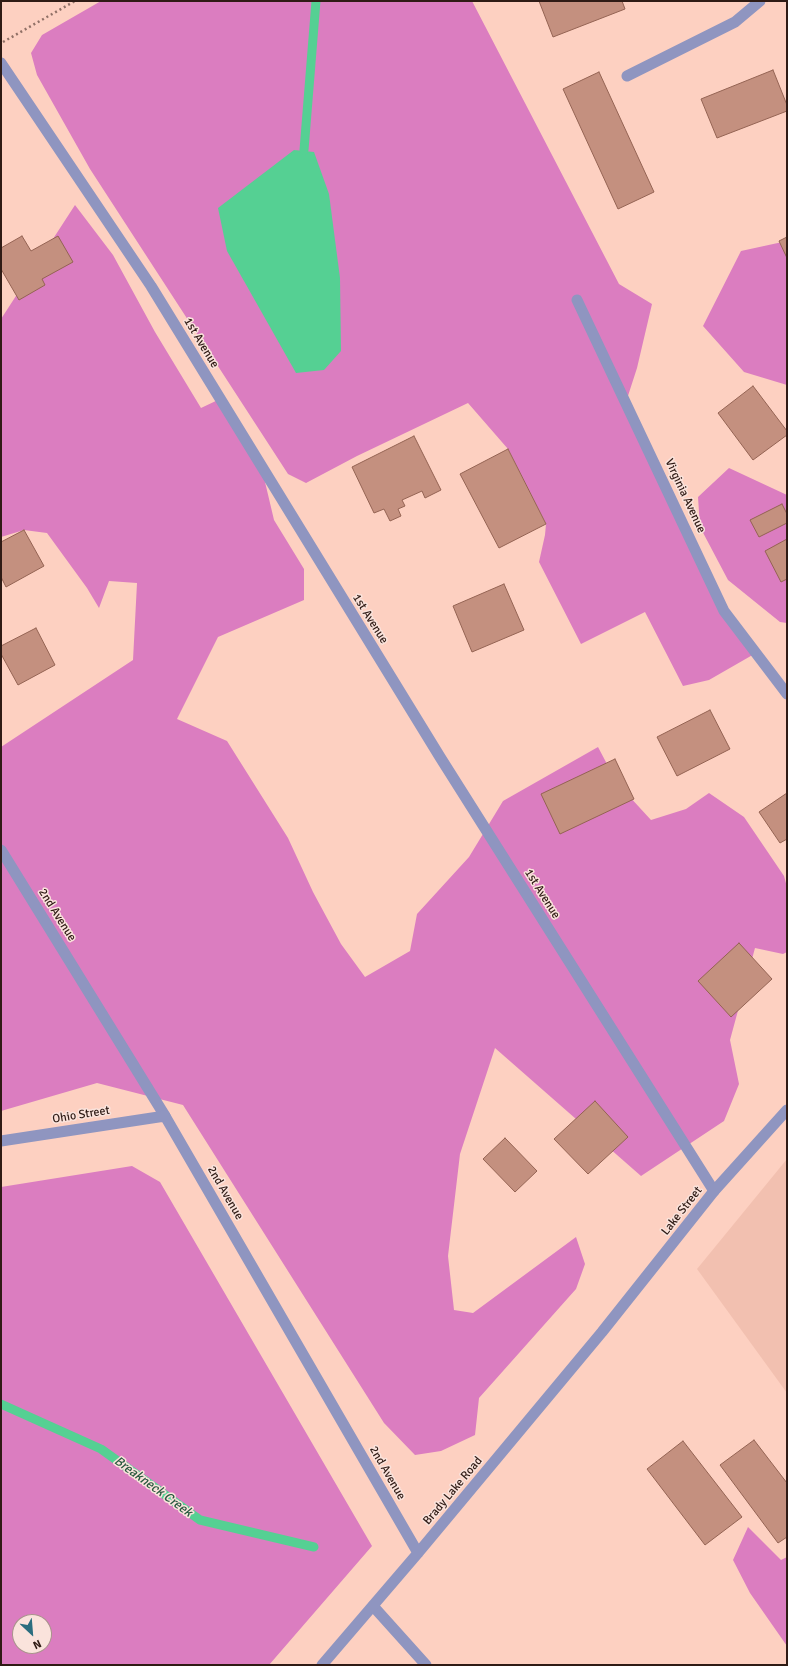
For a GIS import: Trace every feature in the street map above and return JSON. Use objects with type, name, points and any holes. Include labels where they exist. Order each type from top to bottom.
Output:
[{"type":"street","points":[[627,76],[735,22],[760,1]]},
{"type":"street","name":"1st Avenue","points":[[1,63],[151,286],[440,757],[714,1191]]},
{"type":"street","name":"Virginia Avenue","points":[[577,300],[724,611],[787,694]]},
{"type":"street","name":"2nd Avenue","points":[[1,850],[165,1116],[418,1553]]},
{"type":"street","name":"Lake Street","points":[[602,1332],[714,1191],[787,1110]]},
{"type":"street","name":"Ohio Street","points":[[1,1141],[165,1116]]},
{"type":"street","name":"Brady Lake Road","points":[[322,1665],[418,1553],[602,1332]]},
{"type":"street","points":[[373,1606],[426,1665]]},
{"type":"path","points":[[1,43],[75,1]]},
{"type":"shaded area","points":[[101,1],[472,1],[619,284],[652,304],[637,368],[626,402],[724,611],[756,653],[709,680],[683,686],[645,612],[581,644],[539,562],[546,524],[508,449],[468,403],[357,456],[306,483],[288,474],[90,169],[37,75],[31,53],[42,35]]},
{"type":"shaded area","points":[[294,150],[314,152],[329,194],[340,278],[341,351],[324,370],[296,373],[227,251],[218,208]]},
{"type":"shaded area","points":[[75,205],[113,255],[155,332],[201,408],[220,399],[261,465],[274,520],[304,569],[304,600],[218,637],[177,719],[227,741],[288,838],[313,892],[341,944],[365,977],[410,951],[417,914],[469,857],[503,801],[598,747],[617,783],[651,820],[686,809],[709,793],[744,817],[784,876],[787,887],[787,952],[783,954],[755,948],[730,1040],[739,1084],[724,1121],[641,1176],[495,1048],[460,1154],[448,1256],[454,1310],[473,1313],[576,1237],[585,1264],[576,1289],[479,1398],[475,1435],[441,1451],[415,1455],[384,1423],[183,1105],[97,1083],[1,1111],[1,747],[133,660],[137,583],[109,581],[99,608],[87,588],[47,533],[24,530],[1,537],[1,319]]},
{"type":"shaded area","points":[[787,241],[787,385],[744,372],[703,326],[741,251]]},
{"type":"shaded area","points":[[729,468],[787,495],[787,623],[780,622],[728,580],[700,527],[698,497]]},
{"type":"shaded area","points":[[787,1159],[787,1393],[697,1269]]},
{"type":"shaded area","points":[[132,1166],[160,1182],[372,1546],[269,1665],[1,1665],[1,1187]]},
{"type":"shaded area","points":[[748,1527],[781,1560],[787,1557],[787,1646],[750,1593],[733,1560]]},
{"type":"building","points":[[539,1],[622,1],[625,9],[553,37]]},
{"type":"building","points":[[773,70],[787,105],[787,111],[717,138],[701,99]]},
{"type":"building","points":[[599,72],[654,192],[618,209],[563,89]]},
{"type":"building","points":[[22,236],[31,251],[58,236],[73,262],[42,279],[45,285],[19,300],[1,269],[1,248]]},
{"type":"building","points":[[787,237],[787,258],[779,241]]},
{"type":"building","points":[[753,386],[787,431],[787,435],[753,460],[718,413]]},
{"type":"building","points":[[414,436],[441,490],[425,498],[422,491],[402,500],[405,506],[398,509],[401,516],[390,521],[384,509],[374,513],[352,467]]},
{"type":"building","points":[[508,449],[546,524],[499,548],[460,474]]},
{"type":"building","points":[[782,504],[787,514],[787,523],[759,537],[750,520]]},
{"type":"building","points":[[24,530],[44,566],[6,587],[1,577],[1,542]]},
{"type":"building","points":[[787,539],[787,579],[781,582],[765,551]]},
{"type":"building","points":[[504,584],[524,630],[472,652],[453,606]]},
{"type":"building","points":[[36,628],[55,665],[18,685],[1,654],[1,646]]},
{"type":"building","points":[[710,710],[730,749],[677,776],[657,737]]},
{"type":"building","points":[[615,759],[634,799],[560,834],[541,794]]},
{"type":"building","points":[[787,793],[787,839],[780,843],[759,812]]},
{"type":"building","points":[[739,943],[772,979],[731,1017],[698,981]]},
{"type":"building","points":[[595,1101],[628,1137],[588,1174],[554,1139]]},
{"type":"building","points":[[505,1138],[537,1171],[515,1192],[483,1159]]},
{"type":"building","points":[[754,1440],[787,1483],[787,1537],[778,1543],[720,1465]]},
{"type":"building","points":[[683,1441],[742,1517],[705,1545],[647,1469]]},
{"type":"waterway","points":[[304,150],[316,1]]},
{"type":"waterway","name":"Breakneck Creek","points":[[1,1404],[101,1449],[200,1520],[314,1547]]}]
